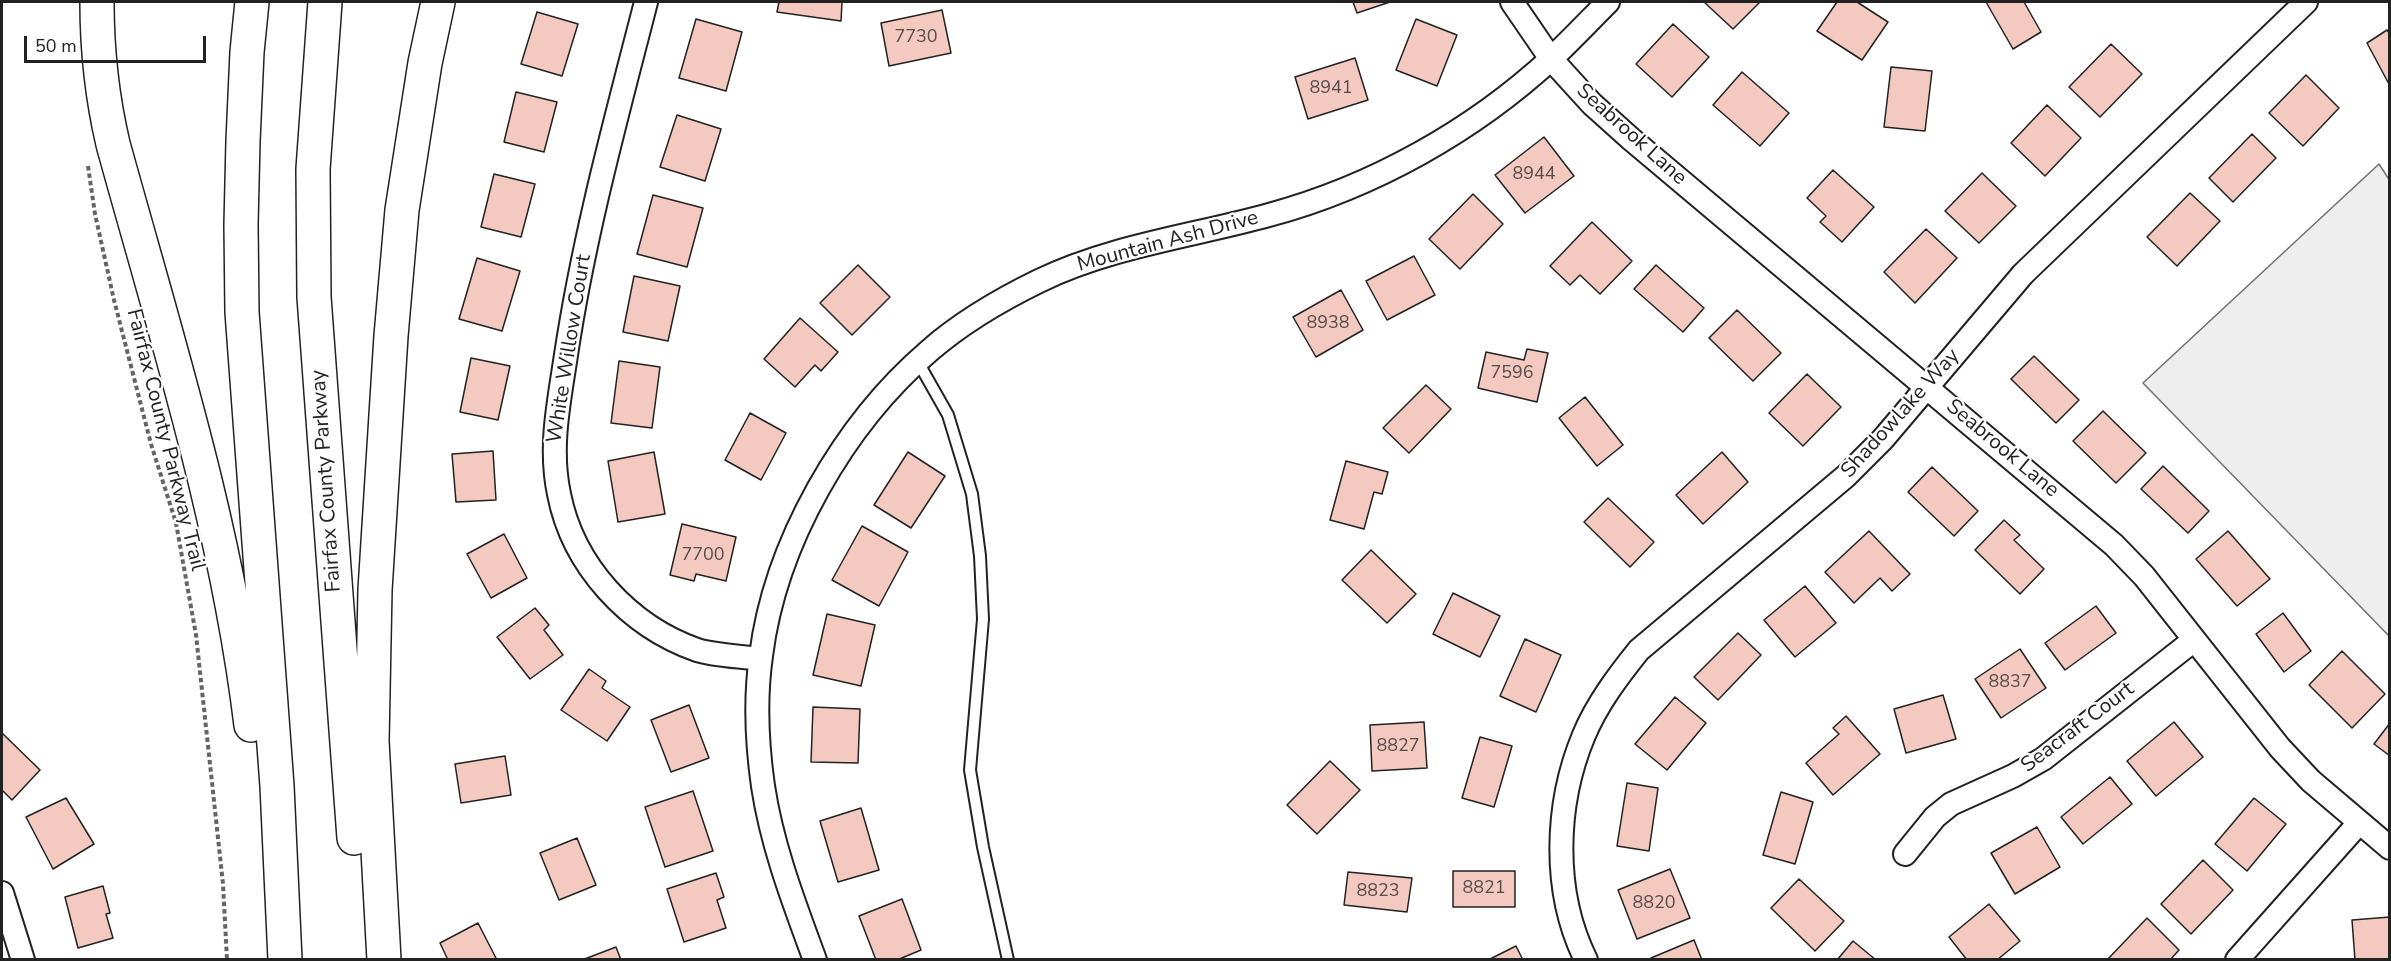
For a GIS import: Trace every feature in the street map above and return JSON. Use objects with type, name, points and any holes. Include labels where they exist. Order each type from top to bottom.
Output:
[{"type":"highway","points":[[97,2],[99,60],[112,144],[192,430],[229,586],[248,692],[257,785],[282,925]]},
{"type":"highway","points":[[252,2],[243,141],[242,312],[277,786],[285,960]]},
{"type":"highway","name":"Fairfax County Parkway","points":[[325,2],[313,170],[314,297],[364,960]]},
{"type":"highway","points":[[384,960],[372,741],[375,590],[391,336],[402,210],[438,2]]},
{"type":"street","name":"White Willow Court","points":[[646,2],[595,204],[576,290],[555,431],[554,449],[559,495],[576,544],[591,570],[613,596],[635,616],[667,637],[698,650],[760,658]]},
{"type":"street","name":"Seabrook Lane","points":[[1512,2],[1551,59],[1592,104],[2114,544],[2144,576],[2280,748],[2311,781],[2390,848]]},
{"type":"street","name":"Mountain Ash Drive","points":[[815,960],[782,869],[763,785],[758,729],[760,658],[771,605],[788,555],[819,486],[839,454],[881,399],[918,362],[957,329],[989,308],[1043,279],[1148,243],[1269,215],[1324,198],[1368,180],[1415,156],[1467,124],[1551,59],[1608,2]]},
{"type":"street","name":"Shadowlake Way","points":[[1586,960],[1570,918],[1563,880],[1562,839],[1565,797],[1584,733],[1613,682],[1639,650],[1846,476],[1883,439],[2023,274],[2306,2]]},
{"type":"street","name":"Seacraft Court","points":[[1905,854],[1935,817],[1951,804],[2013,776],[2043,759],[2194,640]]},
{"type":"street","points":[[2237,960],[2359,822]]},
{"type":"street","points":[[2,893],[23,960]]},
{"type":"lane","points":[[918,362],[948,415],[972,494],[980,556],[983,619],[970,770],[983,848],[1008,960]]},
{"type":"path","name":"Fairfax County Parkway Trail","points":[[86,158],[94,214],[111,290],[151,444],[176,523],[196,635],[223,884],[227,960]]},
{"type":"shaded area","points":[[2379,164],[2390,181],[2389,636],[2143,383]]},
{"type":"building","points":[[779,2],[842,2],[841,21],[777,12]]},
{"type":"building","points":[[1353,2],[1390,2],[1357,13]]},
{"type":"building","points":[[1704,2],[1760,2],[1733,29]]},
{"type":"building","points":[[1837,2],[1857,2],[1888,22],[1862,60],[1817,31]]},
{"type":"building","points":[[1986,2],[2024,2],[2041,32],[2013,49]]},
{"type":"building","points":[[942,10],[951,53],[889,66],[881,23]]},
{"type":"building","points":[[537,12],[578,24],[562,76],[521,64]]},
{"type":"building","points":[[696,19],[742,32],[726,91],[679,78]]},
{"type":"building","points":[[1416,19],[1457,35],[1437,86],[1396,70]]},
{"type":"building","points":[[1673,24],[1709,57],[1672,97],[1636,64]]},
{"type":"building","points":[[2387,30],[2390,34],[2390,86],[2367,43]]},
{"type":"building","points":[[2111,44],[2142,74],[2100,117],[2069,87]]},
{"type":"building","points":[[1355,58],[1368,100],[1308,119],[1295,77]]},
{"type":"building","points":[[1891,67],[1932,71],[1925,131],[1884,127]]},
{"type":"building","points":[[1742,72],[1789,113],[1760,146],[1713,105]]},
{"type":"building","points":[[2306,75],[2339,108],[2303,146],[2269,113]]},
{"type":"building","points":[[516,92],[557,102],[544,152],[504,142]]},
{"type":"building","points":[[2047,105],[2081,138],[2045,176],[2011,143]]},
{"type":"building","points":[[677,115],[721,129],[705,181],[660,167]]},
{"type":"building","points":[[2252,134],[2276,158],[2233,202],[2209,178]]},
{"type":"building","points":[[1544,137],[1574,176],[1525,213],[1495,175]]},
{"type":"building","points":[[1833,170],[1874,207],[1842,242],[1820,222],[1826,216],[1807,198]]},
{"type":"building","points":[[1982,173],[2016,206],[1979,243],[1945,211]]},
{"type":"building","points":[[494,174],[535,184],[521,237],[481,227]]},
{"type":"building","points":[[2190,193],[2220,221],[2177,266],[2147,237]]},
{"type":"building","points":[[1473,194],[1503,224],[1460,269],[1429,239]]},
{"type":"building","points":[[653,195],[703,208],[687,267],[637,254]]},
{"type":"building","points":[[1592,222],[1632,261],[1600,294],[1580,275],[1570,285],[1550,266]]},
{"type":"building","points":[[1926,229],[1957,258],[1915,303],[1884,272]]},
{"type":"building","points":[[1414,256],[1435,295],[1387,320],[1366,281]]},
{"type":"building","points":[[477,258],[520,271],[502,331],[459,319]]},
{"type":"building","points":[[858,265],[890,297],[852,335],[820,303]]},
{"type":"building","points":[[1656,265],[1704,308],[1683,332],[1634,289]]},
{"type":"building","points":[[634,276],[680,286],[668,341],[623,332]]},
{"type":"building","points":[[1341,290],[1363,330],[1316,357],[1293,317]]},
{"type":"building","points":[[1737,310],[1781,353],[1753,381],[1709,338]]},
{"type":"building","points":[[800,318],[838,352],[821,371],[815,365],[795,387],[764,359]]},
{"type":"building","points":[[1527,349],[1548,353],[1537,402],[1478,388],[1486,352],[1524,360]]},
{"type":"building","points":[[2034,356],[2079,400],[2056,423],[2011,379]]},
{"type":"building","points":[[471,358],[510,366],[498,420],[460,412]]},
{"type":"building","points":[[619,361],[660,367],[652,428],[611,423]]},
{"type":"building","points":[[1807,374],[1841,407],[1803,446],[1769,413]]},
{"type":"building","points":[[1426,385],[1451,409],[1409,453],[1383,428]]},
{"type":"building","points":[[1585,397],[1623,445],[1597,466],[1559,418]]},
{"type":"building","points":[[2103,411],[2146,453],[2116,483],[2073,441]]},
{"type":"building","points":[[750,413],[786,433],[761,480],[725,460]]},
{"type":"building","points":[[493,451],[496,500],[456,502],[452,454]]},
{"type":"building","points":[[654,452],[665,514],[618,522],[608,461]]},
{"type":"building","points":[[908,452],[945,476],[911,528],[874,505]]},
{"type":"building","points":[[1722,452],[1748,482],[1703,524],[1676,495]]},
{"type":"building","points":[[1346,461],[1388,472],[1382,494],[1374,492],[1364,529],[1330,520]]},
{"type":"building","points":[[2163,466],[2209,511],[2188,533],[2141,489]]},
{"type":"building","points":[[1932,467],[1978,511],[1954,536],[1908,492]]},
{"type":"building","points":[[1608,498],[1654,542],[1630,567],[1584,522]]},
{"type":"building","points":[[2004,520],[2020,535],[2014,540],[2044,569],[2020,594],[1975,550]]},
{"type":"building","points":[[682,524],[736,537],[726,581],[696,574],[694,581],[670,575]]},
{"type":"building","points":[[862,526],[908,552],[879,606],[832,580]]},
{"type":"building","points":[[1869,531],[1910,574],[1892,591],[1880,578],[1854,603],[1825,572]]},
{"type":"building","points":[[2228,531],[2270,579],[2237,606],[2196,559]]},
{"type":"building","points":[[504,534],[527,578],[491,598],[467,554]]},
{"type":"building","points":[[1371,550],[1416,594],[1387,623],[1342,580]]},
{"type":"building","points":[[1805,586],[1836,623],[1795,657],[1764,620]]},
{"type":"building","points":[[1453,593],[1500,616],[1480,657],[1433,634]]},
{"type":"building","points":[[2096,606],[2116,633],[2065,670],[2045,643]]},
{"type":"building","points":[[535,608],[549,625],[544,630],[563,655],[530,679],[497,637]]},
{"type":"building","points":[[2283,613],[2311,651],[2284,672],[2256,634]]},
{"type":"building","points":[[827,614],[875,625],[861,686],[813,675]]},
{"type":"building","points":[[1738,633],[1761,655],[1718,700],[1694,677]]},
{"type":"building","points":[[1525,639],[1561,655],[1536,712],[1500,696]]},
{"type":"building","points":[[2020,649],[2046,688],[2001,718],[1975,679]]},
{"type":"building","points":[[2342,651],[2385,694],[2352,728],[2309,685]]},
{"type":"building","points":[[589,669],[606,681],[602,688],[630,707],[607,741],[561,710]]},
{"type":"building","points":[[1943,695],[1956,739],[1906,753],[1894,709]]},
{"type":"building","points":[[1675,697],[1706,723],[1667,770],[1635,744]]},
{"type":"building","points":[[689,705],[709,758],[671,772],[651,720]]},
{"type":"building","points":[[813,707],[860,709],[858,763],[811,762]]},
{"type":"building","points":[[1846,716],[1880,754],[1833,795],[1806,763],[1839,734],[1833,728]]},
{"type":"building","points":[[1424,722],[1427,768],[1372,771],[1370,725]]},
{"type":"building","points":[[2174,722],[2203,757],[2156,796],[2127,761]]},
{"type":"building","points":[[2390,723],[2390,756],[2374,744]]},
{"type":"building","points":[[2,733],[40,770],[12,800],[2,790]]},
{"type":"building","points":[[1480,737],[1512,746],[1494,807],[1462,798]]},
{"type":"building","points":[[505,756],[511,795],[461,803],[455,764]]},
{"type":"building","points":[[1330,761],[1360,790],[1317,834],[1287,805]]},
{"type":"building","points":[[2110,777],[2132,804],[2083,844],[2061,817]]},
{"type":"building","points":[[1627,783],[1658,788],[1649,851],[1617,846]]},
{"type":"building","points":[[693,791],[713,851],[665,867],[645,807]]},
{"type":"building","points":[[1781,792],[1813,802],[1795,864],[1763,855]]},
{"type":"building","points":[[66,798],[94,844],[53,869],[26,817]]},
{"type":"building","points":[[2254,798],[2286,824],[2247,871],[2215,844]]},
{"type":"building","points":[[861,808],[879,870],[838,882],[820,821]]},
{"type":"building","points":[[2037,827],[2060,867],[2015,894],[1991,853]]},
{"type":"building","points":[[577,838],[596,885],[559,900],[540,853]]},
{"type":"building","points":[[2203,860],[2233,890],[2191,934],[2161,904]]},
{"type":"building","points":[[1670,869],[1690,918],[1637,939],[1618,890]]},
{"type":"building","points":[[1453,871],[1515,871],[1515,907],[1453,907]]},
{"type":"building","points":[[1348,872],[1412,878],[1407,912],[1344,905]]},
{"type":"building","points":[[716,873],[724,897],[717,900],[726,928],[684,942],[667,889]]},
{"type":"building","points":[[1799,879],[1844,921],[1815,951],[1771,908]]},
{"type":"building","points":[[103,886],[110,913],[106,914],[113,938],[78,948],[65,897]]},
{"type":"building","points":[[902,899],[921,950],[897,960],[876,960],[859,916]]},
{"type":"building","points":[[1989,904],[2020,941],[1997,960],[1967,960],[1949,937]]},
{"type":"building","points":[[2390,917],[2390,960],[2355,960],[2352,920]]},
{"type":"building","points":[[2147,918],[2179,950],[2170,960],[2107,960]]},
{"type":"building","points":[[478,923],[497,960],[448,960],[440,943]]},
{"type":"building","points":[[1694,940],[1702,960],[1651,960],[1651,958]]},
{"type":"building","points":[[1853,941],[1876,960],[1837,960]]},
{"type":"building","points":[[1516,946],[1523,960],[1488,960]]},
{"type":"building","points":[[616,947],[621,960],[582,960]]}]
